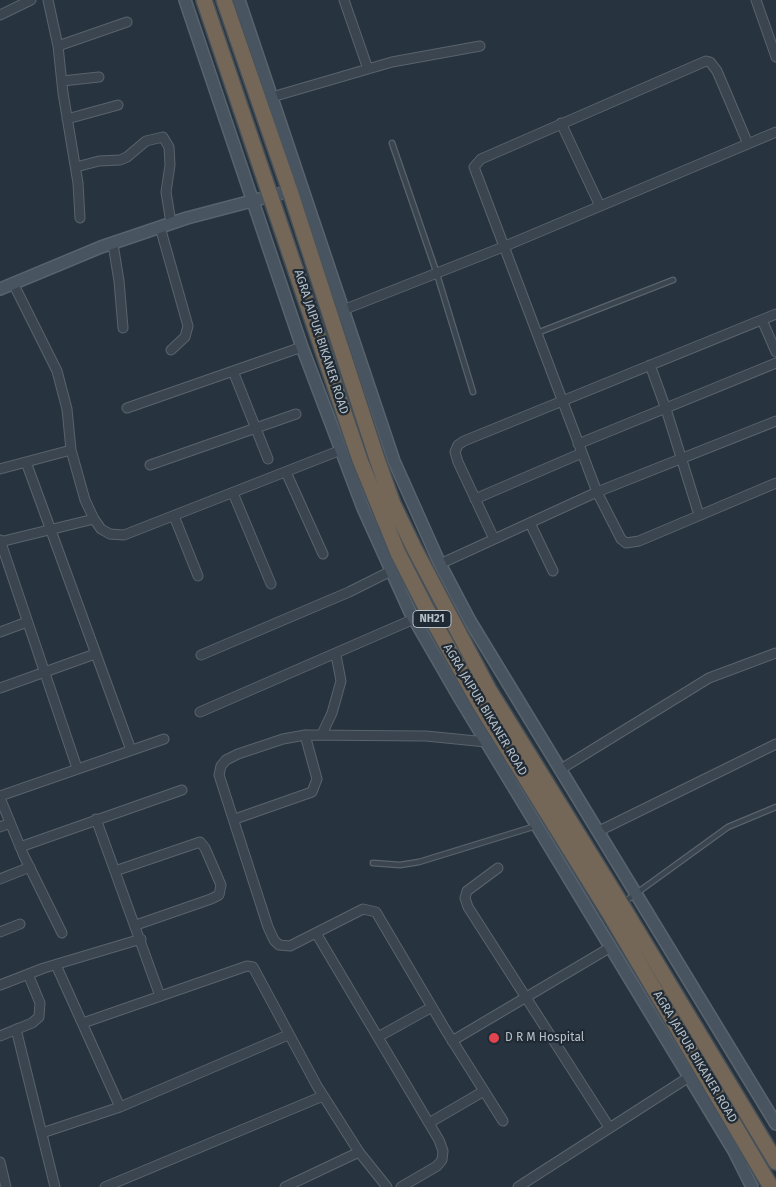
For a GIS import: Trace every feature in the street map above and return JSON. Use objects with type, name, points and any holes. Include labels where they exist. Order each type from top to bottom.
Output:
[{"type":"highway","name":"AGRA JAIPUR BIKANER ROAD","points":[[204,0],[360,460],[392,537],[426,608],[478,701],[611,916],[743,1153],[771,1187]]},
{"type":"highway","name":"AGRA JAIPUR BIKANER ROAD","points":[[224,0],[290,191],[324,275],[377,459],[393,504],[414,548],[489,690],[621,904],[776,1162]]},
{"type":"street","points":[[0,15],[31,0]]},
{"type":"street","points":[[48,0],[58,46],[67,119],[76,167],[80,218]]},
{"type":"street","points":[[185,0],[302,347],[363,508],[414,619],[486,742],[689,1077],[743,1153],[752,1187]]},
{"type":"street","points":[[239,0],[272,97],[324,275],[343,310],[394,460],[440,564],[470,621],[638,894],[776,1124]]},
{"type":"street","points":[[344,0],[368,69]]},
{"type":"street","points":[[756,0],[774,43],[776,57]]},
{"type":"street","points":[[58,46],[128,22]]},
{"type":"street","points":[[272,97],[392,62],[480,46]]},
{"type":"street","points":[[748,144],[717,70],[710,62],[706,61],[561,123],[475,164],[475,173],[597,492],[614,530],[626,543],[639,541],[776,483]]},
{"type":"street","points":[[62,81],[99,77]]},
{"type":"street","points":[[67,119],[118,105]]},
{"type":"street","points":[[561,123],[600,206]]},
{"type":"street","points":[[343,310],[436,271],[503,247],[776,132]]},
{"type":"street","points":[[76,167],[99,161],[120,160],[146,141],[163,137],[168,147],[170,166],[166,192],[165,225],[188,326],[185,337],[171,350]]},
{"type":"street","points":[[0,289],[101,247],[165,225],[290,191]]},
{"type":"street","points":[[113,244],[124,328]]},
{"type":"street","points":[[13,283],[56,371],[67,409],[71,450],[84,500],[94,518],[110,534],[124,535],[341,450]]},
{"type":"street","points":[[494,539],[458,462],[455,452],[458,445],[776,314]]},
{"type":"street","points":[[762,320],[776,352]]},
{"type":"street","points":[[127,408],[302,347]]},
{"type":"street","points":[[578,444],[776,363]]},
{"type":"street","points":[[650,365],[666,409],[699,515]]},
{"type":"street","points":[[233,371],[268,459]]},
{"type":"street","points":[[150,465],[254,427],[296,414]]},
{"type":"street","points":[[440,564],[597,492],[776,421]]},
{"type":"street","points":[[0,469],[71,450]]},
{"type":"street","points":[[475,499],[582,453]]},
{"type":"street","points":[[26,462],[130,750]]},
{"type":"street","points":[[286,472],[323,554]]},
{"type":"street","points":[[233,493],[270,584]]},
{"type":"street","points":[[174,516],[198,576]]},
{"type":"street","points":[[77,768],[27,622],[4,572],[0,541],[51,531],[94,518]]},
{"type":"street","points":[[530,522],[553,571]]},
{"type":"street","points":[[201,655],[349,592],[392,571]]},
{"type":"street","points":[[200,712],[336,655],[414,619]]},
{"type":"street","points":[[0,632],[27,622]]},
{"type":"street","points":[[561,769],[709,678],[776,653]]},
{"type":"street","points":[[0,688],[95,654]]},
{"type":"street","points":[[322,734],[332,713],[341,681],[336,655]]},
{"type":"street","points":[[486,742],[426,736],[305,735],[283,739],[238,754],[226,760],[221,766],[219,774],[268,927],[274,940],[279,945],[290,946],[363,909],[376,912],[452,1041],[502,1121]]},
{"type":"street","points":[[234,818],[312,792],[317,779],[305,735]]},
{"type":"street","points":[[62,934],[20,847],[0,797],[77,768],[164,739]]},
{"type":"street","points":[[599,831],[776,744]]},
{"type":"street","points":[[20,847],[182,790]]},
{"type":"street","points":[[96,819],[136,925],[160,996]]},
{"type":"street","points":[[0,827],[10,823]]},
{"type":"street","points":[[115,871],[200,842],[205,848],[221,885],[219,895],[211,899],[136,925]]},
{"type":"street","points":[[0,880],[30,867]]},
{"type":"street","points":[[498,868],[467,891],[465,898],[468,907],[524,998],[608,1127]]},
{"type":"street","points":[[0,932],[20,924]]},
{"type":"street","points":[[316,933],[429,1123],[443,1151],[442,1160],[437,1166],[404,1185]]},
{"type":"street","points":[[0,985],[56,965],[141,940]]},
{"type":"street","points":[[452,1041],[610,947]]},
{"type":"street","points":[[56,965],[120,1107]]},
{"type":"street","points":[[83,1024],[247,966],[253,967],[323,1096],[359,1152],[387,1187]]},
{"type":"street","points":[[0,1036],[32,1023],[39,1017],[41,1010],[28,974]]},
{"type":"street","points":[[378,1038],[432,1007]]},
{"type":"street","points":[[16,1029],[55,1187]]},
{"type":"street","points":[[42,1133],[120,1107],[288,1034]]},
{"type":"street","points":[[518,1187],[608,1127],[689,1077]]},
{"type":"street","points":[[429,1123],[484,1092]]},
{"type":"street","points":[[105,1187],[323,1096]]},
{"type":"street","points":[[285,1187],[359,1152]]},
{"type":"street","points":[[0,1162],[6,1187]]},
{"type":"lane","points":[[392,143],[436,271],[472,392]]},
{"type":"lane","points":[[537,333],[673,280]]},
{"type":"lane","points":[[621,904],[638,894],[728,827],[776,807]]},
{"type":"lane","points":[[373,863],[400,866],[419,862],[537,826]]},
{"type":"place","name":"D R M Hospital","points":[[494,1038]]}]
